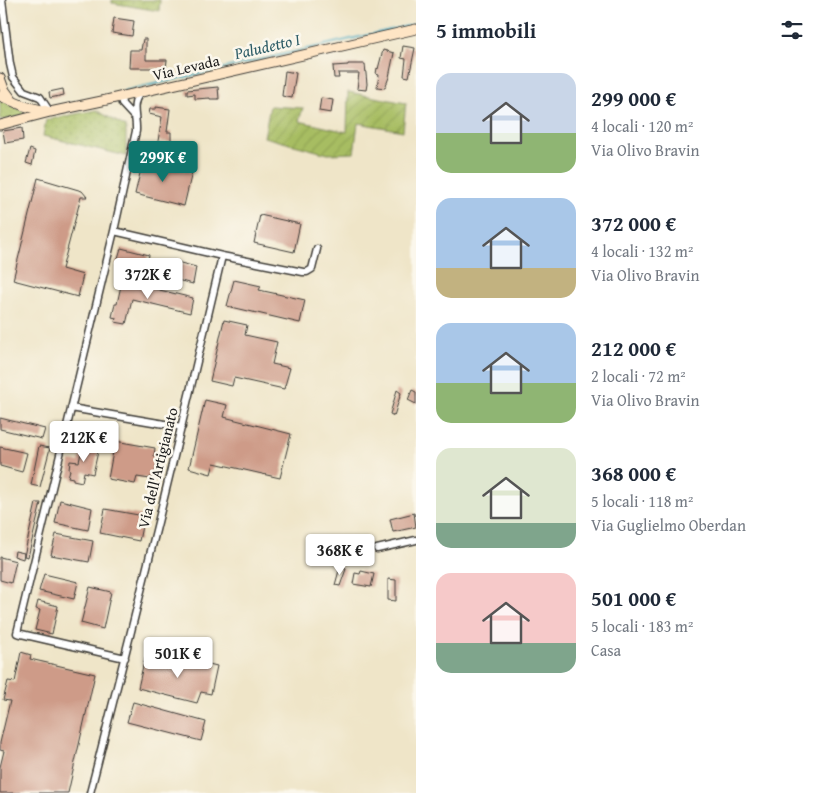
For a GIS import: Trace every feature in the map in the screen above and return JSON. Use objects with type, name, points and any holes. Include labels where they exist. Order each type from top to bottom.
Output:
[{"type":"main road","name":"Via Levada","points":[[3,123],[416,29]]},
{"type":"main road","points":[[0,78],[8,95],[14,102]]},
{"type":"main road","name":"Via Levada","points":[[0,96],[33,109],[50,112]]},
{"type":"street","points":[[2,0],[13,77],[24,91],[40,97],[50,112]]},
{"type":"street","points":[[134,115],[136,98],[141,92]]},
{"type":"street","points":[[122,96],[122,104],[125,108]]},
{"type":"street","points":[[122,96],[130,103],[136,131],[114,231],[17,633],[125,658]]},
{"type":"street","points":[[102,101],[125,108],[134,115]]},
{"type":"street","points":[[114,231],[222,256],[307,272],[312,269],[316,249]]},
{"type":"street","name":"Via dell'Artigianato","points":[[90,793],[125,658],[222,256]]},
{"type":"street","points":[[72,408],[182,426]]},
{"type":"street","points":[[377,549],[416,540]]},
{"type":"green space","points":[[112,0],[160,0],[159,11],[112,3]]},
{"type":"green space","points":[[348,92],[406,103],[403,131],[358,123],[354,153],[328,154],[264,137],[270,106],[303,108],[299,121],[347,132]]},
{"type":"green space","points":[[0,100],[30,114],[5,120],[0,119]]},
{"type":"green space","points":[[96,110],[126,127],[126,156],[43,136],[46,120]]},
{"type":"building","points":[[114,18],[134,21],[132,36],[112,33]]},
{"type":"building","points":[[143,39],[146,39],[146,60],[167,60],[166,68],[129,68],[130,50],[141,50]]},
{"type":"building","points":[[403,46],[415,48],[409,77],[404,76],[406,59],[401,58]]},
{"type":"building","points":[[383,50],[394,53],[385,88],[377,87],[379,75],[376,74]]},
{"type":"building","points":[[365,64],[366,90],[357,89],[359,73],[338,73],[339,78],[334,78],[333,66]]},
{"type":"building","points":[[285,71],[296,73],[292,98],[282,96]]},
{"type":"building","points":[[218,87],[219,99],[195,99],[195,94],[187,95],[187,90]]},
{"type":"building","points":[[63,89],[64,95],[50,98],[49,92]]},
{"type":"building","points":[[321,98],[333,100],[331,113],[319,111]]},
{"type":"building","points":[[156,107],[170,109],[167,132],[171,132],[171,142],[158,141],[162,117],[149,114],[150,109],[156,109]]},
{"type":"building","points":[[22,128],[23,140],[5,143],[3,131]]},
{"type":"building","points":[[30,149],[35,151],[32,165],[26,163]]},
{"type":"building","points":[[147,160],[153,161],[153,164],[192,172],[184,206],[135,194],[143,161],[146,162]]},
{"type":"building","points":[[38,178],[82,191],[87,197],[81,197],[62,269],[83,275],[78,297],[13,280]]},
{"type":"building","points":[[260,215],[300,224],[294,252],[254,243]]},
{"type":"building","points":[[121,248],[149,255],[145,273],[116,265]]},
{"type":"building","points":[[173,261],[196,267],[193,284],[169,278]]},
{"type":"building","points":[[234,280],[261,286],[259,290],[305,300],[300,323],[227,306]]},
{"type":"building","points":[[122,281],[193,298],[190,313],[132,299],[126,324],[115,322],[116,318],[112,317]]},
{"type":"building","points":[[224,320],[247,325],[245,335],[277,342],[272,364],[290,368],[284,389],[234,378],[232,386],[210,381]]},
{"type":"building","points":[[397,390],[401,393],[394,416],[390,414]]},
{"type":"building","points":[[412,390],[416,392],[416,404],[408,400]]},
{"type":"building","points":[[205,400],[227,405],[224,417],[291,434],[280,478],[214,463],[211,474],[189,468]]},
{"type":"building","points":[[0,418],[45,429],[42,439],[0,429]]},
{"type":"building","points":[[115,441],[155,448],[154,456],[158,456],[154,478],[137,477],[135,484],[108,479]]},
{"type":"building","points":[[83,443],[99,447],[93,474],[84,472],[82,482],[68,477],[70,461],[79,462]]},
{"type":"building","points":[[39,446],[50,448],[40,487],[31,485]]},
{"type":"building","points":[[0,447],[27,453],[22,472],[0,466]]},
{"type":"building","points":[[60,500],[92,508],[88,530],[55,523]]},
{"type":"building","points":[[36,503],[41,503],[28,557],[24,556]]},
{"type":"building","points":[[105,509],[144,516],[139,541],[100,533]]},
{"type":"building","points":[[414,513],[416,527],[393,532],[390,519]]},
{"type":"building","points":[[56,534],[93,541],[89,562],[51,555]]},
{"type":"building","points":[[312,537],[325,541],[326,537],[338,541],[337,546],[341,547],[338,559],[328,557],[330,552],[310,544]]},
{"type":"building","points":[[15,551],[24,553],[23,559],[14,556]]},
{"type":"building","points":[[0,557],[16,561],[11,583],[0,580]]},
{"type":"building","points":[[340,567],[346,569],[340,586],[335,585]]},
{"type":"building","points":[[361,571],[374,574],[371,587],[353,584],[355,573],[360,574]]},
{"type":"building","points":[[44,574],[78,582],[74,599],[39,591]]},
{"type":"building","points":[[388,579],[396,580],[396,601],[388,600]]},
{"type":"building","points":[[90,587],[111,592],[103,629],[81,623]]},
{"type":"building","points":[[38,601],[58,606],[52,634],[35,630],[40,610],[36,609]]},
{"type":"building","points":[[21,652],[31,655],[30,659],[95,674],[68,793],[0,793],[0,767],[4,751],[0,750],[0,743],[10,701],[3,700],[8,681],[15,682]]},
{"type":"building","points":[[145,657],[183,666],[184,658],[217,666],[211,694],[201,692],[197,703],[138,688]]},
{"type":"building","points":[[133,702],[206,722],[201,741],[127,722]]},
{"type":"waterway","name":"Paludetto I","points":[[124,91],[416,24]]}]
